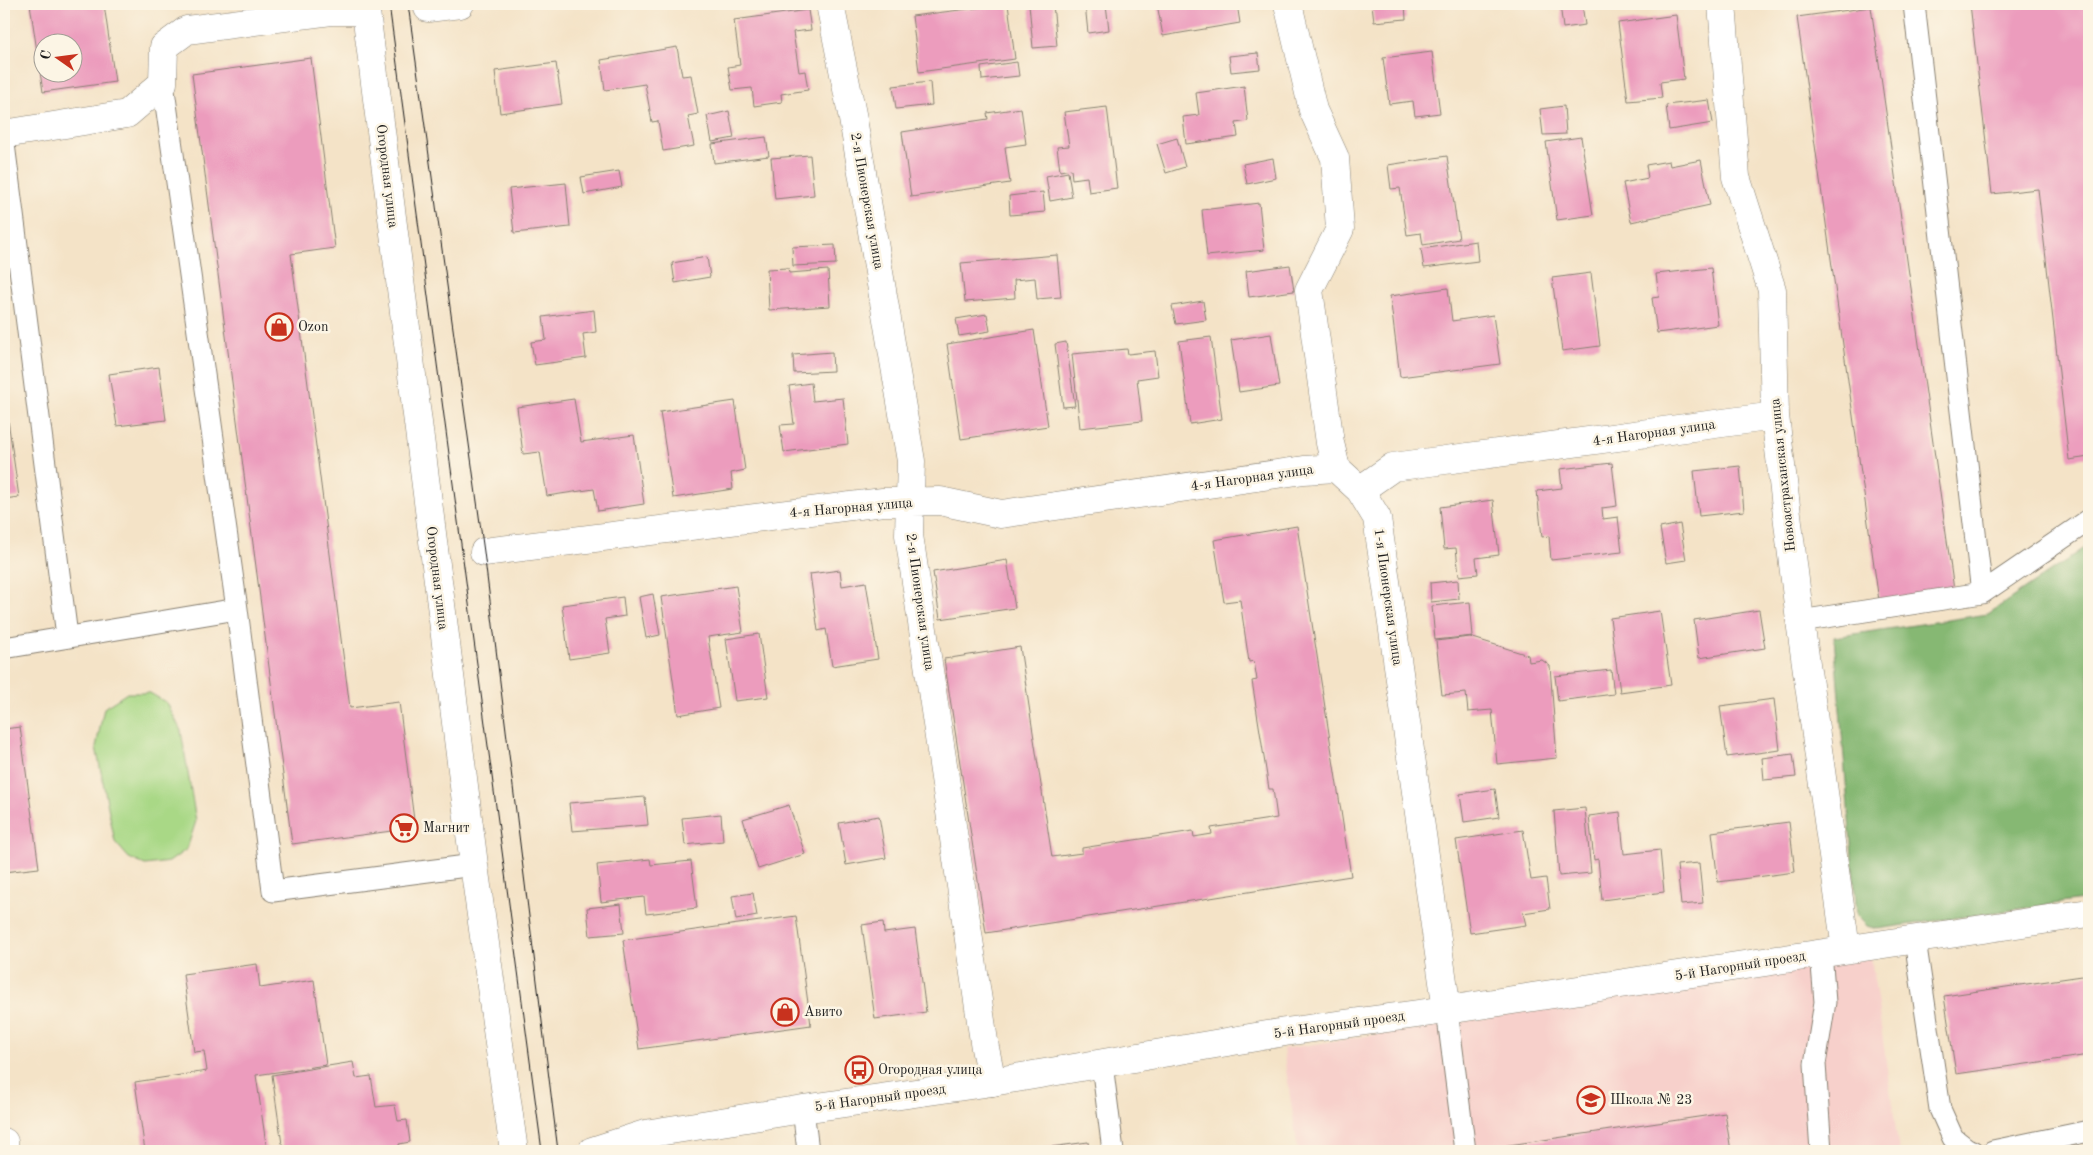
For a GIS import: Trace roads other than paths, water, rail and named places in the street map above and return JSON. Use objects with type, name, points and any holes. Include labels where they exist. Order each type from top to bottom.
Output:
[{"type":"street","points":[[428,6],[460,4]]},
{"type":"street","name":"2-я Пионерская улица","points":[[830,4],[854,119],[911,461],[909,535],[985,1048],[992,1082]]},
{"type":"street","points":[[1288,4],[1313,110],[1336,158],[1340,229],[1309,290],[1330,443],[1336,468]]},
{"type":"street","name":"Новоастраханская улица","points":[[1722,4],[1736,177],[1772,290],[1775,416],[1800,621],[1834,951]]},
{"type":"street","points":[[4,134],[127,114],[163,83],[164,47],[187,30],[365,8]]},
{"type":"street","name":"Огородная улица","points":[[365,8],[474,865],[514,1151]]},
{"type":"street","name":"4-я Нагорная улица","points":[[1360,490],[1393,467],[1775,416]]},
{"type":"street","name":"4-я Нагорная улица","points":[[484,552],[873,503],[940,501],[1002,514],[1304,470],[1336,468]]},
{"type":"street","name":"1-я Пионерская улица","points":[[1336,468],[1360,490],[1377,518],[1447,1010]]},
{"type":"street","name":"5-й Нагорный проезд","points":[[592,1151],[645,1134],[992,1082],[1285,1032],[1447,1010],[2089,913]]},
{"type":"street","points":[[4,1142],[5,1151]]},
{"type":"lane","points":[[1914,4],[1982,593]]},
{"type":"lane","points":[[163,83],[237,609],[273,891],[474,865]]},
{"type":"lane","points":[[4,144],[67,636]]},
{"type":"lane","points":[[1800,621],[1982,593],[2089,520]]},
{"type":"lane","points":[[4,648],[237,609]]},
{"type":"lane","points":[[1915,940],[1940,1109],[1954,1138],[1966,1149],[1974,1151]]},
{"type":"lane","points":[[1820,1151],[1815,1064],[1834,951]]},
{"type":"lane","points":[[1447,1010],[1464,1151]]},
{"type":"lane","points":[[1102,1064],[1113,1151]]},
{"type":"lane","points":[[803,1109],[808,1151]]},
{"type":"lane","points":[[1994,1151],[2089,1131]]},
{"type":"tram line","points":[[389,4],[542,1151]]},
{"type":"tram line","points":[[408,4],[484,552],[558,1151]]},
{"type":"place","name":"Ozon","points":[[279,327]]},
{"type":"place","name":"Магнит","points":[[404,828]]},
{"type":"place","name":"Авито","points":[[785,1012]]},
{"type":"place","name":"Огородная улица","points":[[859,1070]]},
{"type":"place","name":"Школа № 23","points":[[1591,1100]]}]
